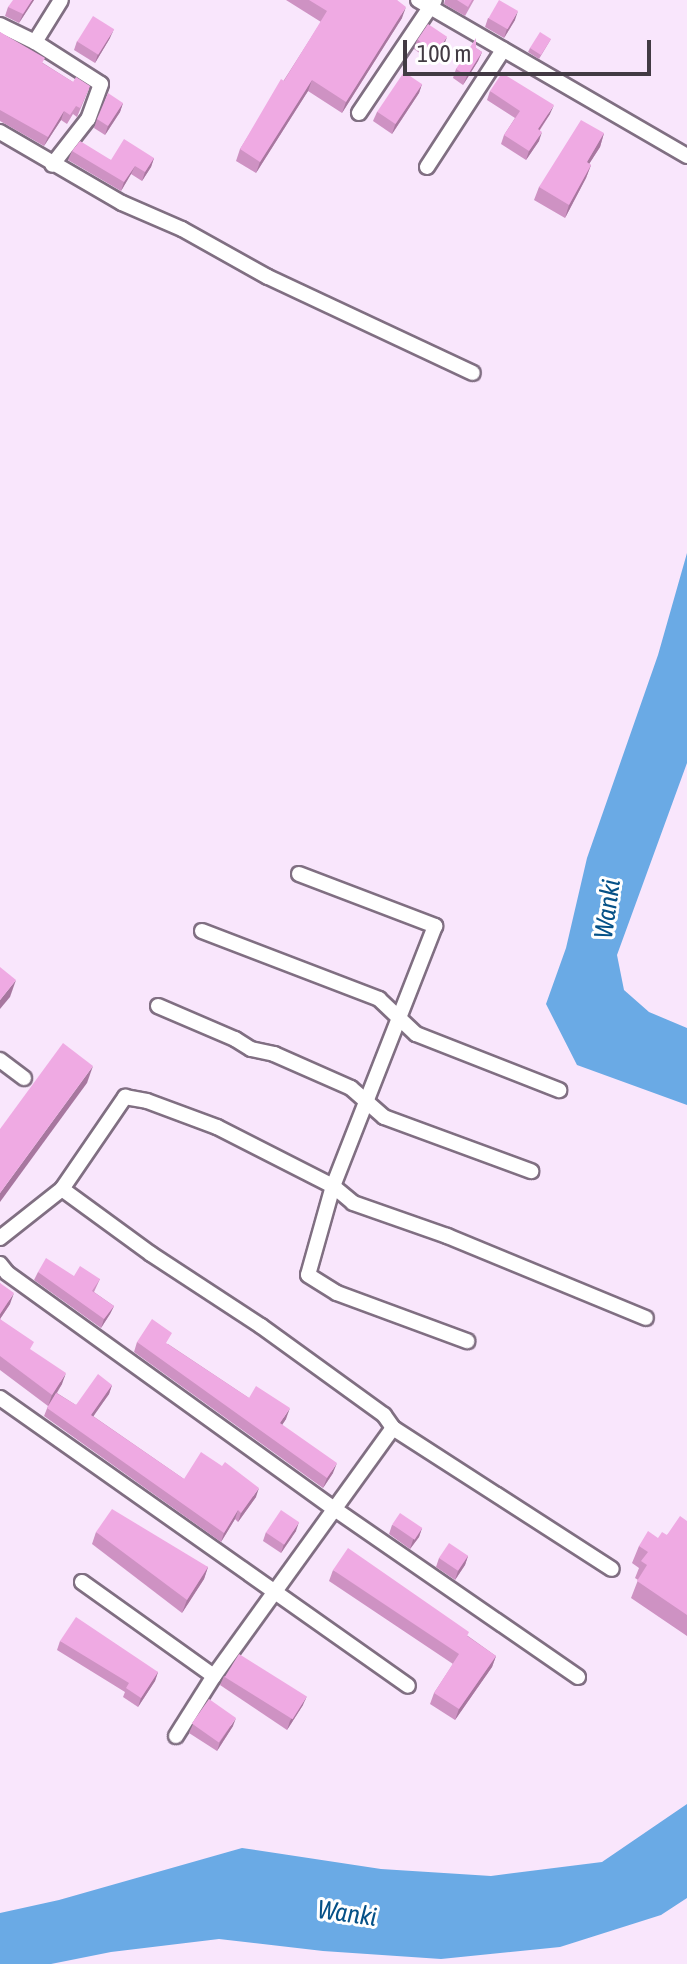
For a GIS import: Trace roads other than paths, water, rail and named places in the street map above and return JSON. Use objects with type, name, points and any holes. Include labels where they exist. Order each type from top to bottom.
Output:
[{"type":"street","points":[[35,42],[61,0]]},
{"type":"street","points":[[359,113],[428,2],[503,50],[687,156]]},
{"type":"street","points":[[0,25],[35,42],[101,84],[88,119],[52,165]]},
{"type":"street","points":[[427,167],[503,50]]},
{"type":"street","points":[[0,132],[52,165],[268,277],[473,373]]},
{"type":"street","points":[[299,874],[435,926],[333,1186],[308,1275],[337,1293],[467,1341]]},
{"type":"street","points":[[202,931],[379,999],[416,1034],[559,1090]]},
{"type":"street","points":[[158,1006],[251,1049],[274,1054],[351,1088],[384,1117],[531,1171]]},
{"type":"street","points":[[0,1060],[24,1078]]},
{"type":"street","points":[[0,1238],[62,1189],[125,1097],[147,1101],[217,1127],[333,1186],[353,1203],[447,1236],[646,1318]]},
{"type":"street","points":[[62,1189],[151,1254],[274,1335],[384,1415],[393,1428],[612,1569]]},
{"type":"street","points":[[0,1264],[7,1273],[336,1510],[578,1677]]},
{"type":"street","points":[[0,1398],[408,1686]]},
{"type":"street","points":[[176,1736],[214,1676],[393,1428]]},
{"type":"street","points":[[82,1582],[214,1676]]},
{"type":"water","name":"Wanki","points":[[687,553],[687,763],[617,955],[624,990],[649,1012],[687,1028],[687,1105],[577,1065],[546,1004],[566,948],[587,858],[658,655]]},
{"type":"water","name":"Wanki","points":[[687,1804],[687,1898],[661,1915],[560,1947],[441,1959],[323,1951],[219,1939],[111,1952],[51,1964],[0,1964],[0,1913],[59,1900],[242,1848],[381,1869],[491,1876],[602,1862]]}]
